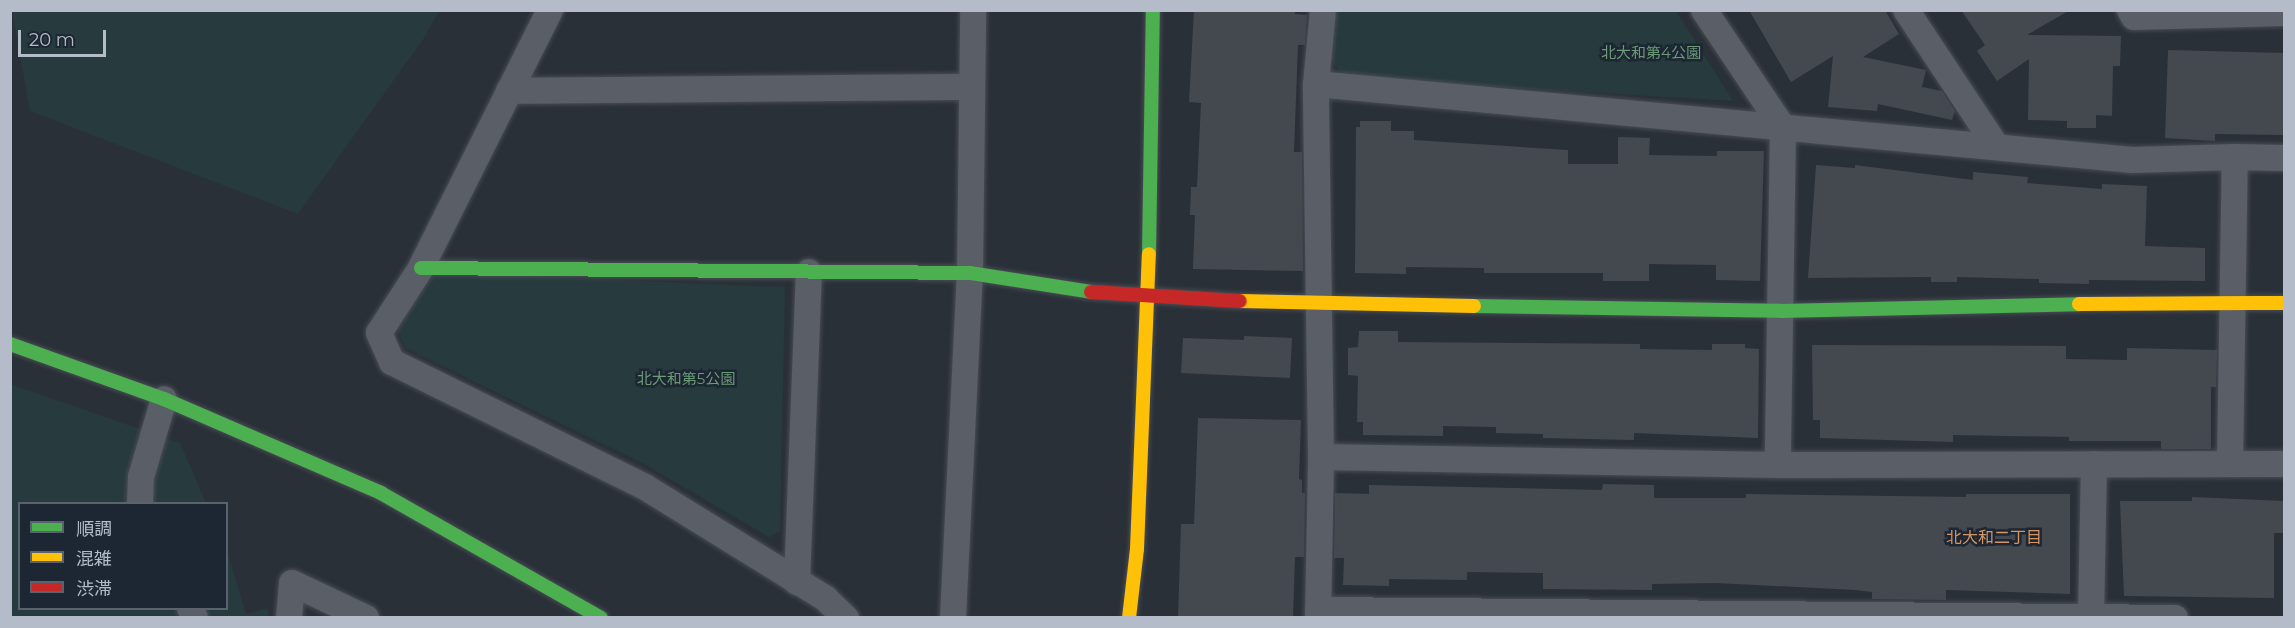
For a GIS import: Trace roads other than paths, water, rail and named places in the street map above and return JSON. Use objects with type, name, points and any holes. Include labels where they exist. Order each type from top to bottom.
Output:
[{"type":"street","points":[[550,10],[422,268],[379,333],[392,362],[645,487],[797,582],[846,618]]},
{"type":"street","points":[[953,618],[970,273],[970,87],[973,10]]},
{"type":"street","points":[[1129,618],[1137,549],[1148,297],[1153,10]]},
{"type":"street","points":[[1323,10],[1316,84],[1321,457],[1318,614],[2175,618]]},
{"type":"street","points":[[1704,10],[1783,128],[1778,465]]},
{"type":"street","points":[[1906,10],[1996,146]]},
{"type":"street","points":[[2130,10],[2134,17],[2284,13]]},
{"type":"street","points":[[1316,84],[2132,160],[2284,158]]},
{"type":"street","points":[[509,91],[970,87]]},
{"type":"street","points":[[2230,463],[2235,157]]},
{"type":"street","points":[[422,268],[970,273],[1108,295],[1320,304],[1781,311],[2231,301],[2284,303]]},
{"type":"street","points":[[797,582],[809,272]]},
{"type":"street","points":[[10,344],[164,399],[381,493],[601,618]]},
{"type":"street","points":[[140,502],[141,477],[164,399]]},
{"type":"street","points":[[1321,457],[1778,465],[2230,463],[2284,465]]},
{"type":"street","points":[[2091,617],[2094,464]]},
{"type":"street","points":[[289,618],[292,583],[366,618]]},
{"type":"district","name":"北大和二丁目","points":[[1994,538]]},
{"type":"park label","name":"北大和第4公園","points":[[1651,53]]},
{"type":"park label","name":"北大和第5公園","points":[[686,379]]}]
